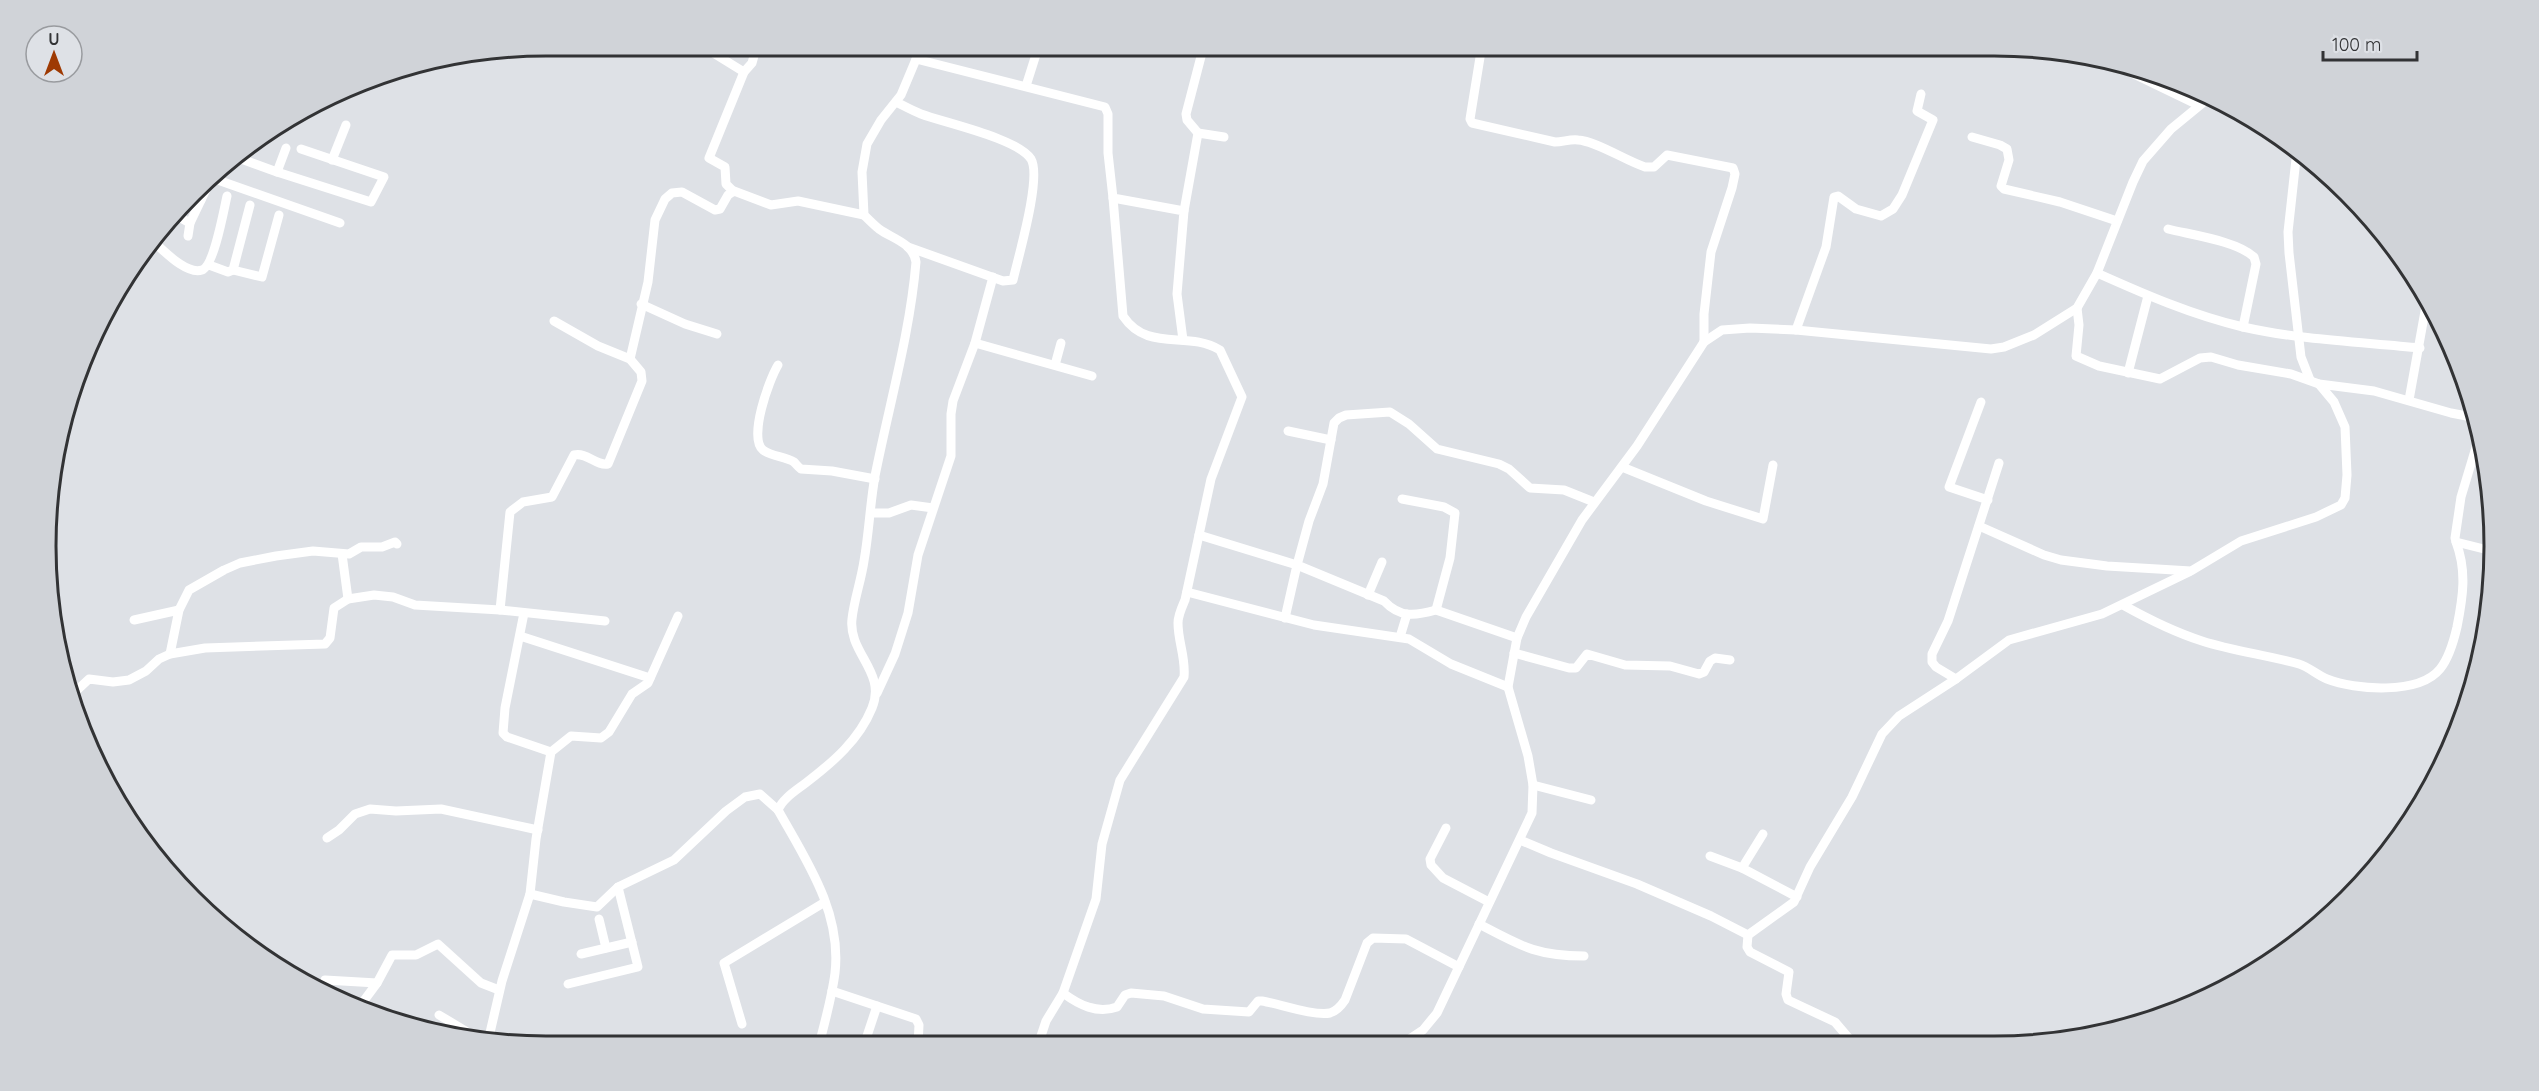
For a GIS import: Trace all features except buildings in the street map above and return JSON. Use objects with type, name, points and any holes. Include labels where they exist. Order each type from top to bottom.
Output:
[{"type":"street","points":[[718,56],[744,72]]},
{"type":"street","points":[[754,56],[752,63],[744,72],[709,158],[724,165],[726,184],[733,191],[771,205],[798,201],[864,215],[880,230],[908,247],[1003,281],[1013,280],[1029,216],[1033,171],[1031,160],[1005,142],[921,114],[896,102]]},
{"type":"street","points":[[864,215],[861,190],[867,144],[905,87],[917,56]]},
{"type":"street","points":[[1026,86],[1036,56]]},
{"type":"street","points":[[1201,56],[1186,117],[1198,133],[1224,137]]},
{"type":"street","points":[[1480,56],[1470,119],[1472,123],[1555,142],[1564,143],[1575,140],[1586,142],[1645,167],[1654,167],[1667,155],[1733,168],[1735,174],[1732,188],[1711,252],[1704,314],[1704,342]]},
{"type":"street","points":[[916,59],[1105,107],[1108,114],[1108,153],[1123,316],[1137,333],[1148,337],[1212,345],[1220,350],[1242,395],[1211,479],[1187,591],[1178,621],[1185,655],[1184,677],[1118,785],[1102,844],[1096,900],[1063,993],[1046,1021],[1041,1036]]},
{"type":"street","points":[[2149,81],[2198,105]]},
{"type":"street","points":[[1796,330],[1826,247],[1834,197],[1838,196],[1856,209],[1881,216],[1893,210],[1902,195],[1933,120],[1917,111],[1922,94]]},
{"type":"street","points":[[1414,1036],[1434,1018],[1532,813],[1533,785],[1525,743],[1508,687],[1517,638],[1565,549],[1594,502],[1622,468],[1704,342],[1719,331],[1729,328],[1796,330],[1991,350],[2004,348],[2034,335],[2077,308],[2097,273],[2144,161],[2157,144],[2202,102]]},
{"type":"street","points":[[332,160],[346,125]]},
{"type":"street","points":[[1183,340],[1177,294],[1184,211],[1198,133]]},
{"type":"street","points":[[1972,137],[2007,149],[2009,160],[2001,186],[2004,189],[2060,202],[2117,221]]},
{"type":"street","points":[[277,172],[286,148]]},
{"type":"street","points":[[243,160],[371,202],[384,177],[301,149]]},
{"type":"street","points":[[2296,160],[2288,232],[2301,357],[2310,380]]},
{"type":"street","points":[[219,180],[340,223]]},
{"type":"street","points":[[630,359],[651,264],[656,220],[665,199],[672,193],[682,192],[717,210],[733,191]]},
{"type":"street","points":[[158,245],[190,269],[202,270],[209,265],[227,196]]},
{"type":"street","points":[[1113,198],[1184,211]]},
{"type":"street","points":[[188,236],[197,201]]},
{"type":"street","points":[[233,270],[250,205]]},
{"type":"street","points":[[209,265],[228,272],[233,270],[262,277],[279,215]]},
{"type":"street","points":[[181,218],[190,223]]},
{"type":"street","points":[[2168,229],[2225,243],[2243,249],[2254,256],[2256,264],[2243,327]]},
{"type":"street","points":[[877,693],[871,673],[856,642],[852,625],[875,479],[916,262],[914,254],[908,247]]},
{"type":"street","points":[[2097,273],[2148,296],[2243,327],[2298,336],[2420,348]]},
{"type":"street","points":[[778,810],[792,794],[855,738],[872,710],[877,693],[895,654],[905,625],[918,555],[951,456],[953,401],[975,343],[993,277]]},
{"type":"street","points":[[2128,373],[2148,296]]},
{"type":"street","points":[[641,304],[685,324],[717,334]]},
{"type":"street","points":[[2077,308],[2079,325],[2076,358],[2128,373],[2164,379],[2207,356],[2238,365],[2291,374],[2319,384],[2363,388],[2466,415]]},
{"type":"street","points":[[2409,400],[2425,314]]},
{"type":"street","points":[[500,610],[510,512],[523,502],[552,497],[574,454],[608,464],[642,381],[641,372],[630,359],[598,346],[554,321]]},
{"type":"street","points":[[975,343],[1092,376]]},
{"type":"street","points":[[1055,365],[1061,343]]},
{"type":"street","points":[[777,365],[759,420],[758,443],[761,448],[794,462],[801,469],[832,471],[875,479]]},
{"type":"street","points":[[1748,935],[1790,907],[1797,897],[1810,867],[1852,797],[1882,734],[1899,716],[1956,679],[2009,640],[2075,622],[2123,604],[2191,571],[2241,541],[2316,516],[2341,505],[2345,498],[2347,475],[2345,427],[2334,402],[2319,384]]},
{"type":"street","points":[[1982,402],[1949,487],[1988,500]]},
{"type":"street","points":[[1285,618],[1309,521],[1323,484],[1333,425],[1342,416],[1390,412],[1437,449],[1499,464],[1509,469],[1530,488],[1564,490],[1594,502]]},
{"type":"street","points":[[1288,431],[1331,440]]},
{"type":"street","points":[[2123,604],[2150,620],[2185,635],[2300,664],[2337,682],[2383,687],[2403,686],[2432,677],[2443,666],[2450,650],[2461,609],[2464,578],[2456,542],[2459,506],[2474,453]]},
{"type":"street","points":[[1956,679],[1936,667],[1932,657],[1948,621],[1999,463]]},
{"type":"street","points":[[1622,468],[1706,501],[1763,519],[1773,465]]},
{"type":"street","points":[[1402,499],[1444,507],[1455,513],[1450,558],[1436,610]]},
{"type":"street","points":[[871,513],[889,513],[911,505],[933,508]]},
{"type":"street","points":[[1979,526],[2044,555],[2061,560],[2107,567],[2191,571]]},
{"type":"street","points":[[1198,535],[1297,565],[1384,601],[1392,610],[1407,614],[1424,614],[1436,610],[1517,638]]},
{"type":"street","points":[[170,654],[179,610],[189,590],[240,563],[313,551],[352,554],[361,547],[382,547],[395,542],[397,544]]},
{"type":"street","points":[[2456,542],[2484,549]]},
{"type":"street","points":[[342,554],[348,599]]},
{"type":"street","points":[[1368,595],[1382,562]]},
{"type":"street","points":[[1187,591],[1285,618],[1349,632],[1411,640],[1435,656],[1467,672],[1508,687]]},
{"type":"street","points":[[78,690],[91,679],[113,682],[129,680],[170,654],[205,648],[325,644],[330,638],[333,611],[339,604],[348,599],[374,595],[393,597],[415,604],[605,621]]},
{"type":"street","points":[[134,620],[179,610]]},
{"type":"street","points":[[524,613],[505,708],[503,733],[507,737],[551,752]]},
{"type":"street","points":[[1400,637],[1407,614]]},
{"type":"street","points":[[490,1032],[499,990],[530,894],[551,752],[573,735],[605,736],[632,694],[644,687],[650,678],[678,616]]},
{"type":"street","points":[[520,636],[650,678]]},
{"type":"street","points":[[1514,653],[1569,668],[1576,668],[1587,654],[1594,654],[1625,664],[1675,667],[1699,674],[1704,672],[1710,661],[1715,658],[1730,660]]},
{"type":"street","points":[[1533,785],[1591,800]]},
{"type":"street","points":[[530,894],[594,908],[600,906],[618,887],[674,860],[726,811],[745,797],[760,794],[778,810],[807,863],[825,902],[834,931],[835,966],[832,991],[821,1036]]},
{"type":"street","points":[[327,838],[355,814],[370,809],[441,809],[538,830]]},
{"type":"street","points":[[1446,828],[1430,859],[1431,865],[1443,878],[1489,902]]},
{"type":"street","points":[[1742,868],[1762,834]]},
{"type":"street","points":[[1520,840],[1637,884],[1711,916],[1748,935]]},
{"type":"street","points":[[1710,856],[1742,868],[1797,897]]},
{"type":"street","points":[[568,984],[638,967],[618,887]]},
{"type":"street","points":[[741,1024],[724,963],[825,902]]},
{"type":"street","points":[[599,919],[606,948]]},
{"type":"street","points":[[1479,924],[1536,952],[1551,956],[1584,956]]},
{"type":"street","points":[[1748,935],[1747,947],[1750,952],[1789,972],[1786,994],[1788,1000],[1835,1022],[1847,1036]]},
{"type":"street","points":[[1063,993],[1082,1005],[1101,1009],[1117,1007],[1124,996],[1131,993],[1164,996],[1203,1009],[1249,1011],[1258,1001],[1262,1000],[1314,1012],[1330,1013],[1341,1006],[1345,1000],[1367,943],[1373,938],[1406,939],[1459,967]]},
{"type":"street","points":[[581,954],[632,942]]},
{"type":"street","points":[[364,1000],[377,983],[392,955],[416,956],[438,944],[481,983],[499,990]]},
{"type":"street","points":[[325,983],[325,980],[377,983]]},
{"type":"street","points":[[832,991],[916,1019],[918,1036]]},
{"type":"street","points":[[867,1036],[877,1006]]},
{"type":"street","points":[[439,1015],[460,1028]]}]
